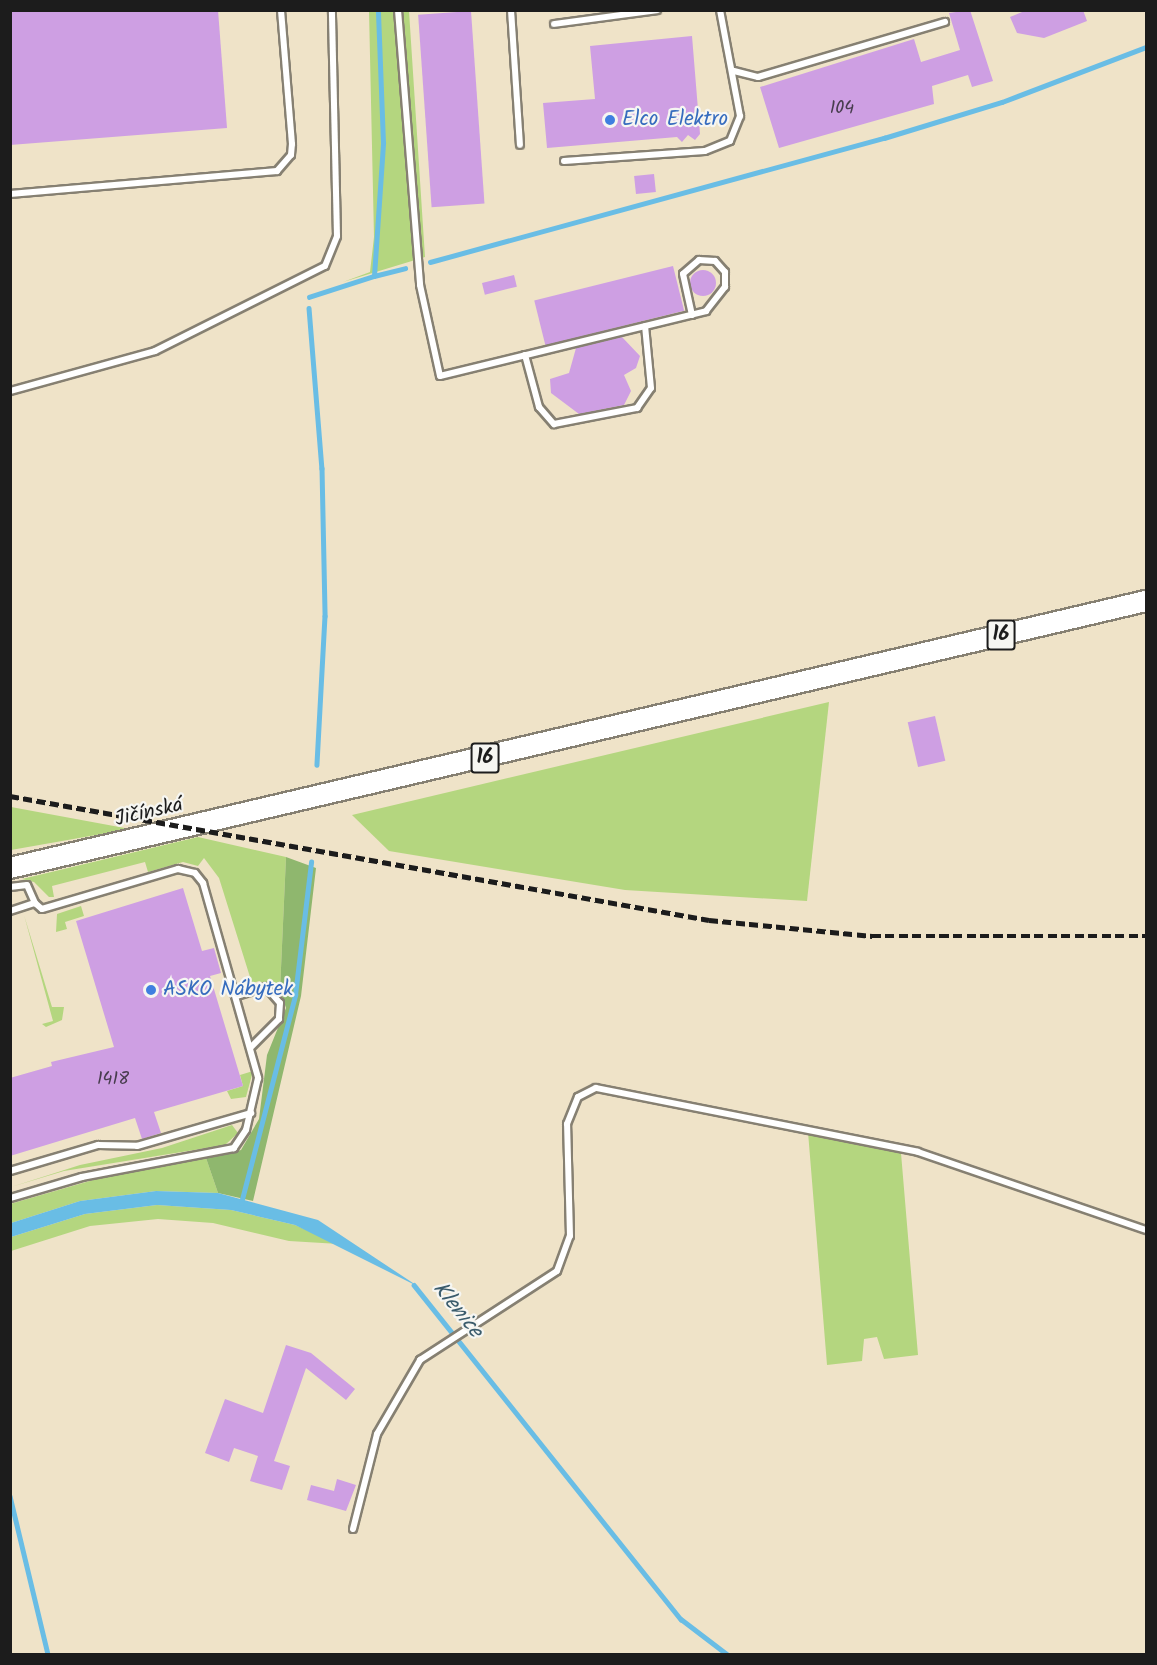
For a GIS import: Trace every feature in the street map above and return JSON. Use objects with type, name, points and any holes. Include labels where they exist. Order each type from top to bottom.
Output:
[{"type":"main road","name":"Jičínská","points":[[10,868],[1146,601]]},
{"type":"lane","points":[[10,194],[265,174],[286,165],[292,144],[281,10]]},
{"type":"lane","points":[[10,392],[140,357],[325,266],[337,236],[332,10]]},
{"type":"lane","points":[[398,10],[420,285],[440,376],[692,315],[712,308],[723,292],[725,272],[715,261],[699,260],[683,274],[692,315]]},
{"type":"lane","points":[[511,10],[520,146]]},
{"type":"lane","points":[[554,24],[657,10]]},
{"type":"lane","points":[[564,161],[722,146],[740,126],[735,71],[720,10]]},
{"type":"lane","points":[[735,71],[758,77],[945,22]]},
{"type":"lane","points":[[525,356],[539,408],[549,421],[565,426],[637,408],[649,394],[645,326]]},
{"type":"lane","points":[[10,887],[27,885],[35,903],[42,909],[189,870],[203,883],[237,996],[258,1078],[243,1139],[229,1150],[101,1173],[10,1198]]},
{"type":"lane","points":[[10,911],[35,903]]},
{"type":"lane","points":[[237,996],[267,987],[280,1003],[279,1019],[251,1047]]},
{"type":"lane","points":[[353,1529],[377,1434],[420,1360],[557,1271],[570,1236],[567,1124],[578,1097],[596,1088],[918,1152],[1146,1230]]},
{"type":"lane","points":[[10,1171],[98,1145],[137,1146],[250,1113]]},
{"type":"green space","points":[[369,11],[409,11],[425,257],[343,282],[370,272],[374,237]]},
{"type":"green space","points":[[829,702],[807,901],[625,890],[389,851],[352,815]]},
{"type":"green space","points":[[11,807],[130,829],[11,850]]},
{"type":"green space","points":[[198,837],[286,857],[280,990],[259,981],[242,987],[240,981],[250,977],[219,878],[204,858],[198,866],[183,862],[148,872],[145,862],[52,886],[54,897],[49,897],[34,882],[22,879]]},
{"type":"green space","points":[[286,857],[316,868],[301,996],[253,1201],[218,1193],[206,1158],[241,1150],[259,1119],[267,1055],[286,1008],[280,990]]},
{"type":"green space","points":[[81,906],[84,916],[65,922],[67,929],[56,932],[57,914]]},
{"type":"green space","points":[[24,915],[52,1007],[64,1007],[62,1020],[46,1027],[42,1024],[53,1021]]},
{"type":"green space","points":[[253,1071],[246,1097],[231,1099],[227,1091],[243,1086],[240,1075]]},
{"type":"green space","points":[[232,1125],[238,1133],[225,1145],[64,1171],[11,1187],[80,1165],[162,1148]]},
{"type":"green space","points":[[808,1132],[901,1153],[918,1355],[884,1359],[877,1337],[864,1339],[862,1361],[827,1365]]},
{"type":"green space","points":[[206,1158],[218,1193],[156,1191],[80,1201],[11,1223],[10,1204],[107,1176]]},
{"type":"green space","points":[[157,1205],[231,1210],[295,1225],[339,1244],[289,1241],[213,1223],[158,1219],[90,1226],[11,1251],[11,1237],[85,1214]]},
{"type":"water","name":"Klenice","points":[[156,1191],[218,1193],[318,1220],[419,1287],[295,1225],[231,1210],[157,1205],[85,1214],[11,1237],[11,1223],[80,1201]]},
{"type":"building","points":[[10,10],[218,10],[227,128],[10,145]]},
{"type":"building","points":[[970,10],[993,81],[972,87],[968,75],[932,86],[934,104],[779,148],[760,87],[914,39],[921,62],[960,50],[949,13]]},
{"type":"building","points":[[1027,10],[1083,10],[1087,21],[1044,38],[1017,33],[1010,17]]},
{"type":"building","points":[[471,11],[484,204],[432,207],[418,15]]},
{"type":"building","points":[[692,36],[700,134],[695,140],[688,135],[682,142],[677,137],[547,148],[543,103],[595,99],[590,46]]},
{"type":"building","points":[[654,174],[656,192],[636,194],[634,176]]},
{"type":"building","points":[[673,266],[684,311],[545,345],[534,301]]},
{"type":"building","points":[[703,270],[712,274],[716,283],[712,292],[703,296],[694,292],[690,283],[694,274]]},
{"type":"building","points":[[514,275],[517,287],[485,295],[482,283]]},
{"type":"building","points":[[622,337],[640,356],[636,368],[624,375],[631,391],[624,405],[579,414],[551,393],[550,379],[569,373],[576,348]]},
{"type":"building","points":[[935,716],[945,761],[918,767],[908,722]]},
{"type":"building","points":[[183,888],[202,951],[214,948],[221,973],[210,976],[243,1086],[154,1112],[161,1133],[142,1139],[135,1118],[10,1156],[10,1078],[52,1066],[51,1062],[114,1047],[76,921]]},
{"type":"building","points":[[286,1345],[311,1353],[355,1389],[346,1400],[306,1368],[274,1461],[290,1466],[282,1490],[250,1481],[258,1456],[234,1448],[229,1462],[205,1453],[225,1399],[263,1413]]},
{"type":"building","points":[[337,1479],[356,1485],[346,1511],[307,1500],[311,1485],[334,1491]]},
{"type":"waterway","points":[[309,297],[374,276],[383,143],[378,10]]},
{"type":"waterway","points":[[430,262],[884,138],[1002,102],[1146,47]]},
{"type":"waterway","points":[[374,276],[405,268]]},
{"type":"waterway","points":[[309,308],[322,468],[325,616],[317,765]]},
{"type":"waterway","points":[[241,1203],[295,995],[311,862]]},
{"type":"waterway","name":"Klenice","points":[[414,1285],[681,1619],[727,1654]]},
{"type":"waterway","points":[[10,1496],[48,1654]]},
{"type":"railway","points":[[10,796],[709,920],[872,936],[1146,936]]},
{"type":"place","name":"Elco Elektro","points":[[610,120]]},
{"type":"place","name":"ASKO Nábytek","points":[[151,990]]}]
